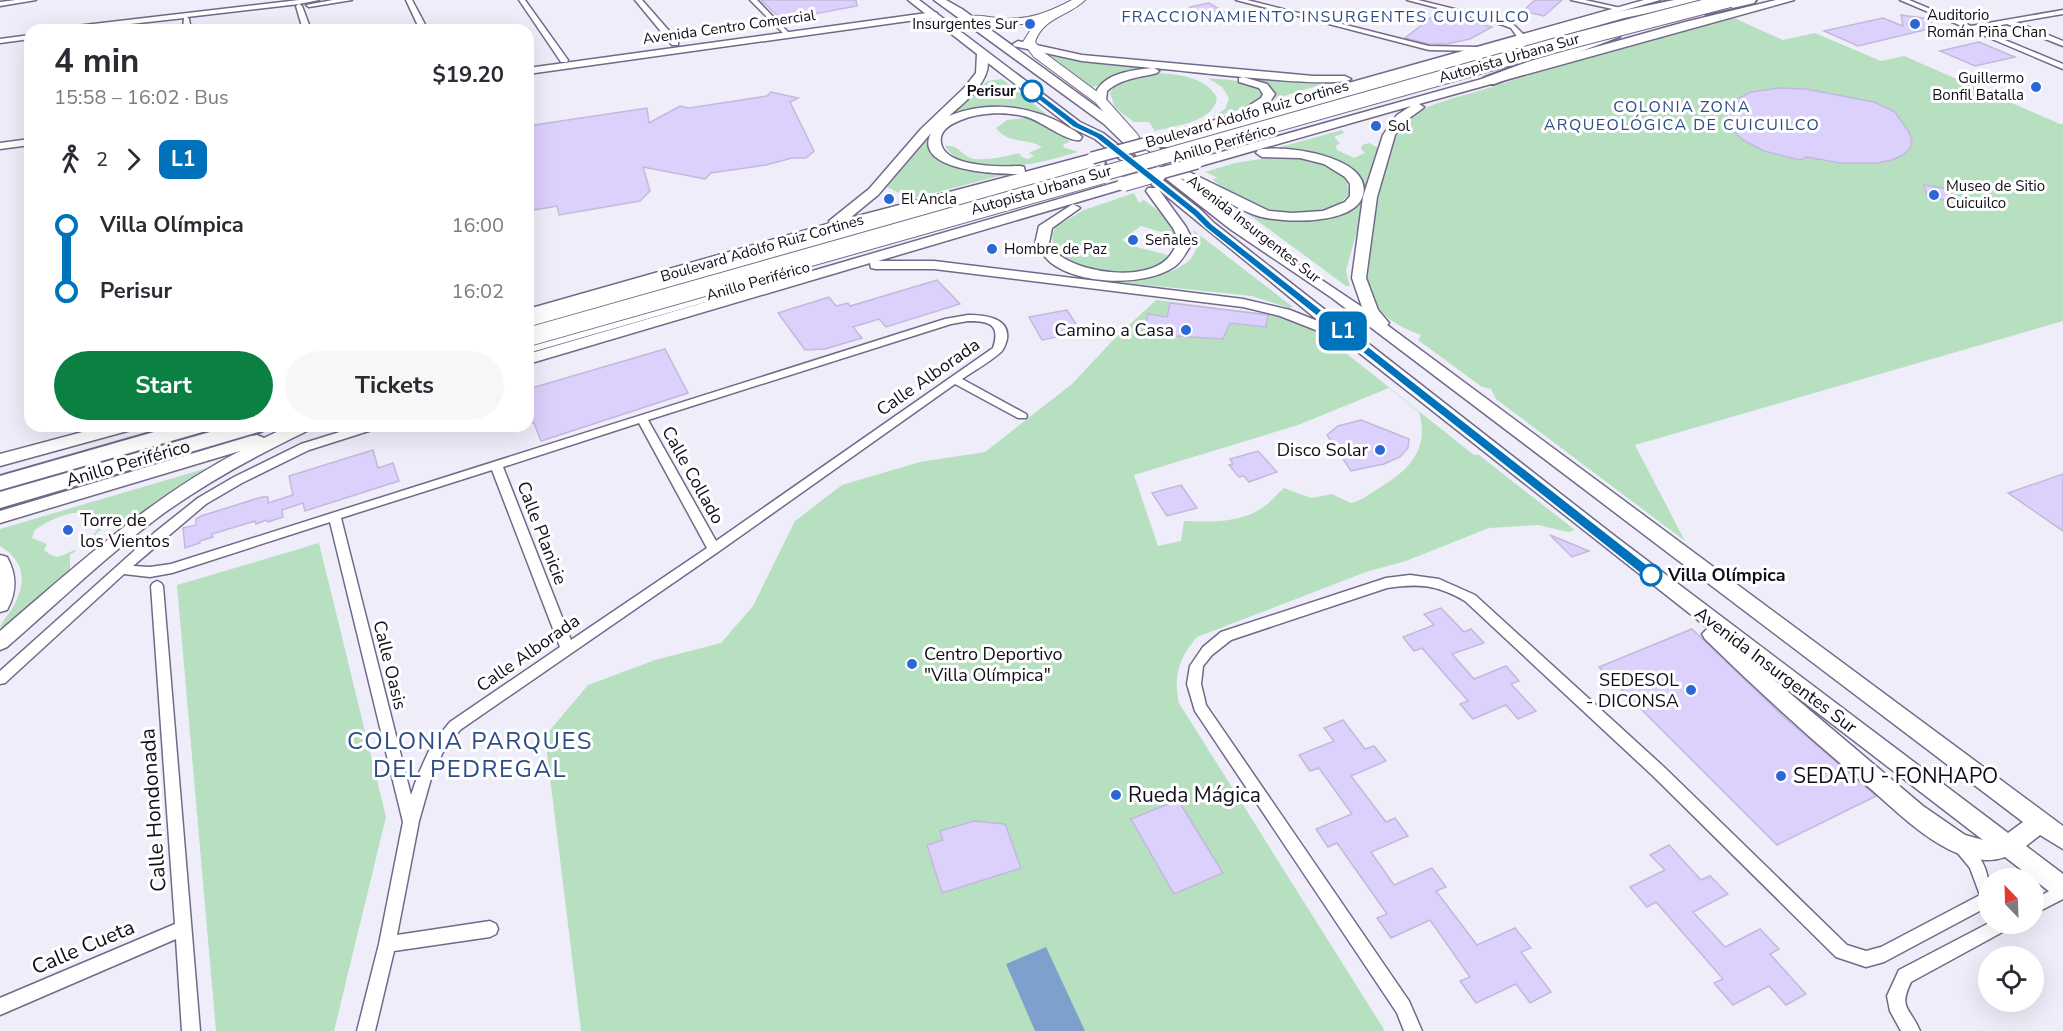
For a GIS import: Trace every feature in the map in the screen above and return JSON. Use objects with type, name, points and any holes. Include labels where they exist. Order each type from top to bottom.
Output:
[{"type":"highway","name":"Anillo Periférico","points":[[534,320],[958,201],[1094,156],[1160,142],[1611,18],[1692,0]]},
{"type":"highway","name":"Autopista Urbana Sur","points":[[534,335],[1564,43],[1730,0]]},
{"type":"highway","name":"Anillo Periférico","points":[[534,345],[1118,179],[1181,155],[1573,46],[1709,4],[1750,0]]},
{"type":"highway","points":[[1709,4],[1762,0]]},
{"type":"highway","name":"Autopista Urbana Sur","points":[[534,329],[1537,45],[1709,4]]},
{"type":"highway","points":[[1489,81],[1632,27]]},
{"type":"highway","points":[[776,244],[958,201]]},
{"type":"highway","points":[[647,324],[677,310],[745,288],[758,281]]},
{"type":"highway","name":"Anillo Periférico","points":[[0,470],[136,432]]},
{"type":"highway","points":[[0,483],[178,432]]},
{"type":"highway","points":[[0,490],[200,432]]},
{"type":"highway","name":"Anillo Periférico","points":[[0,500],[234,432]]},
{"type":"main road","name":"Avenida Insurgentes Sur","points":[[915,0],[1076,125],[1099,136],[1196,213],[1209,226],[1657,579],[2008,845],[2026,868]]},
{"type":"main road","name":"Avenida Insurgentes Sur","points":[[939,0],[958,11],[1110,124],[1132,137],[1182,174],[1313,273],[1337,295],[2063,839]]},
{"type":"main road","name":"Avenida Insurgentes Sur","points":[[947,0],[958,11]]},
{"type":"main road","points":[[1080,0],[1047,18],[1032,33],[1029,42],[1032,48],[1100,100],[1132,137]]},
{"type":"main road","name":"Boulevard Adolfo Ruiz Cortines","points":[[1160,142],[1389,73],[1655,0]]},
{"type":"main road","name":"Boulevard Adolfo Ruiz Cortines","points":[[534,357],[848,267],[1118,179],[1212,159],[1689,24],[1789,0]]},
{"type":"main road","points":[[969,19],[1003,22],[1047,18]]},
{"type":"main road","points":[[1003,22],[999,28],[1006,32],[1032,33]]},
{"type":"main road","points":[[993,37],[1082,58],[1313,79],[1339,79],[1389,73]]},
{"type":"main road","points":[[802,236],[845,215],[873,193],[920,136],[973,85],[982,72],[982,52]]},
{"type":"main road","points":[[1100,100],[1101,90],[1113,81],[1130,75],[1151,72],[1175,72],[1245,80],[1266,88],[1269,96],[1266,100],[1230,120]]},
{"type":"main road","points":[[1394,338],[1371,311],[1359,278],[1370,197],[1389,135],[1401,118],[1436,95]]},
{"type":"main road","points":[[1005,110],[1024,112],[1049,122],[1094,156],[1029,169],[981,170],[963,166],[946,158],[935,140],[942,127],[955,118],[980,111],[1005,110]]},
{"type":"main road","name":"Avenida Insurgentes Sur","points":[[1110,124],[1124,139],[1198,198],[1304,275],[1337,295]]},
{"type":"main road","name":"Avenida Insurgentes Sur","points":[[1076,125],[1094,156],[1153,191],[1188,216],[1209,226]]},
{"type":"main road","points":[[1182,174],[1214,188],[1248,208],[1278,217],[1309,218],[1335,212],[1352,201],[1356,192],[1356,184],[1345,171],[1328,161],[1310,155],[1272,152],[1212,159]]},
{"type":"main road","name":"Boulevard Adolfo Ruiz Cortines","points":[[534,312],[1094,156]]},
{"type":"main road","points":[[1118,179],[1109,195],[1072,208],[1053,219],[1045,228],[1041,238],[1047,252],[1055,260],[1072,269],[1105,276],[1145,274],[1170,264],[1180,256],[1186,241],[1182,230],[1160,204],[1153,191]]},
{"type":"main road","points":[[848,267],[934,265],[1243,303],[1285,313],[1360,343]]},
{"type":"main road","points":[[0,460],[103,432]]},
{"type":"main road","points":[[0,517],[283,432]]},
{"type":"main road","points":[[0,642],[118,541],[179,494],[231,463],[291,432]]},
{"type":"main road","points":[[0,449],[24,454]]},
{"type":"main road","points":[[0,562],[6,578],[6,588],[0,605]]},
{"type":"main road","points":[[1657,579],[1734,655],[1832,744],[1923,819],[1956,842],[1986,851],[1999,850],[2040,822]]},
{"type":"main road","name":"Avenida Insurgentes Sur","points":[[2044,880],[2063,890]]},
{"type":"street","points":[[0,4],[33,0]]},
{"type":"street","points":[[111,24],[316,0]]},
{"type":"street","points":[[144,24],[186,19],[251,6],[299,6],[349,0]]},
{"type":"street","points":[[409,0],[421,24]]},
{"type":"street","points":[[522,0],[564,60]]},
{"type":"street","points":[[638,0],[675,43]]},
{"type":"street","points":[[753,0],[787,34]]},
{"type":"street","points":[[1239,0],[1429,48],[1478,49]]},
{"type":"street","points":[[1263,6],[1272,0]]},
{"type":"street","points":[[1410,0],[1505,23],[1513,27],[1521,36]]},
{"type":"street","points":[[1574,0],[1622,9]]},
{"type":"street","points":[[1903,0],[2063,68]]},
{"type":"street","points":[[299,6],[305,24]]},
{"type":"street","points":[[1969,28],[2063,12]]},
{"type":"street","name":"Avenida Centro Comercial","points":[[534,70],[934,15]]},
{"type":"street","points":[[2044,15],[2063,22]]},
{"type":"street","points":[[186,19],[186,24]]},
{"type":"street","points":[[2008,21],[2063,44]]},
{"type":"street","points":[[0,39],[24,36]]},
{"type":"street","points":[[0,146],[24,143]]},
{"type":"street","name":"Calle Alborada","points":[[123,569],[150,572],[172,568],[950,321],[975,316],[987,318],[1000,330],[1003,340],[998,349],[956,380],[714,549],[454,726],[437,748],[424,775],[411,821],[387,944],[366,1031]]},
{"type":"street","points":[[956,380],[1022,416]]},
{"type":"street","name":"Calle Collado","points":[[642,419],[714,549]]},
{"type":"street","points":[[0,679],[202,501],[238,480],[305,447],[352,432]]},
{"type":"street","name":"Calle Planicie","points":[[496,465],[567,648]]},
{"type":"street","name":"Calle Oasis","points":[[335,517],[411,821]]},
{"type":"street","points":[[1413,1031],[1403,1007],[1206,717],[1194,692],[1194,670],[1204,652],[1226,636],[1386,584],[1408,580],[1431,580],[1450,586],[1470,598],[1579,695],[1725,833],[1842,951],[1866,959],[1884,954],[1978,903]]},
{"type":"street","name":"Calle Hondonada","points":[[157,586],[191,1031]]},
{"type":"street","points":[[1956,842],[1978,869]]},
{"type":"street","points":[[2044,901],[2063,890]]},
{"type":"street","name":"Calle Cueta","points":[[0,1007],[183,928]]},
{"type":"street","points":[[387,944],[490,929]]},
{"type":"street","points":[[1911,1031],[1896,1005],[1895,996],[1905,976],[1983,934]]},
{"type":"green space","points":[[1734,18],[1783,40],[1815,33],[1881,61],[1904,56],[2063,124],[2063,321],[1635,445],[1685,541],[1496,399],[1491,389],[1482,387],[1418,340],[1421,335],[1393,322],[1375,304],[1369,292],[1366,265],[1383,180],[1394,142],[1407,119],[1415,113],[1446,100],[1549,69]]},
{"type":"green space","points":[[1046,54],[1333,81],[1271,100],[1273,92],[1264,85],[1247,79],[1201,72],[1133,72],[1120,74],[1091,87]]},
{"type":"green space","points":[[1160,73],[1200,81],[1217,98],[1214,106],[1209,113],[1192,122],[1155,131],[1149,122],[1134,122],[1115,107],[1110,93],[1120,83],[1139,75]]},
{"type":"green space","points":[[1208,78],[1252,85],[1263,92],[1262,97],[1245,108],[1213,117],[1225,109],[1229,98],[1222,87]]},
{"type":"green space","points":[[1002,79],[1050,117],[1025,110],[999,108],[942,124],[987,81]]},
{"type":"green space","points":[[1032,117],[1049,125],[1070,142],[1064,144],[1063,147],[1078,152],[1027,165],[988,167],[956,158],[945,146],[954,147],[975,159],[997,158],[1019,153],[1028,159],[1034,156],[1029,153],[1042,147],[1012,139],[996,128],[1007,120]]},
{"type":"green space","points":[[1342,130],[1344,133],[1334,137],[1340,143],[1336,146],[1337,150],[1354,158],[1365,153],[1361,149],[1362,145],[1369,143],[1379,148],[1346,271],[1350,286],[1346,286],[1240,208],[1270,218],[1300,222],[1329,219],[1358,205],[1364,192],[1362,183],[1330,158],[1298,150],[1273,149]]},
{"type":"green space","points":[[933,133],[950,164],[983,174],[1003,175],[911,199],[887,187]]},
{"type":"green space","points":[[1280,156],[1307,159],[1331,168],[1346,178],[1349,194],[1334,207],[1315,214],[1294,216],[1274,214],[1258,209],[1242,200],[1212,179],[1218,178],[1205,172],[1235,163]]},
{"type":"green space","points":[[1134,193],[1139,203],[1144,200],[1164,215],[1182,238],[1141,226],[1122,240],[1134,246],[1172,257],[1158,266],[1139,271],[1116,272],[1094,270],[1074,263],[1059,253],[1053,240],[1057,223],[1062,223],[1084,210]]},
{"type":"green space","points":[[1193,230],[1293,307],[1289,308],[1252,296],[1117,282],[1143,279],[1172,271],[1185,264],[1193,255],[1197,244]]},
{"type":"green space","name":"Centro Deportivo \"Villa Olímpica\"","points":[[1156,300],[1277,315],[1322,334],[1474,455],[1479,455],[1575,530],[1568,532],[1538,525],[1489,528],[1406,561],[1366,572],[1197,637],[1182,660],[1177,676],[1179,703],[1385,1031],[581,1031],[545,736],[588,685],[655,660],[721,643],[753,606],[795,521],[842,485],[920,462],[985,452],[1072,384],[1115,338]],"holes":[[[1389,388],[1419,412],[1422,426],[1419,449],[1414,458],[1407,467],[1387,483],[1351,503],[1332,494],[1311,498],[1284,488],[1262,508],[1241,517],[1212,521],[1184,521],[1181,541],[1158,546],[1134,475],[1298,425]],[[1178,800],[1223,873],[1174,894],[1131,819]]]},
{"type":"green space","points":[[214,466],[172,491],[125,524],[103,528],[95,535],[93,535],[98,529],[92,515],[85,513],[62,516],[35,530],[32,538],[47,544],[44,550],[49,554],[57,557],[77,550],[70,555],[70,570],[3,628],[0,627],[13,607],[22,581],[15,558],[0,546],[0,529]]},
{"type":"green space","points":[[319,543],[386,817],[334,1031],[216,1031],[177,585]]},
{"type":"water","points":[[1046,947],[1085,1031],[1035,1031],[1006,964]]},
{"type":"building","points":[[761,0],[856,0],[857,6],[782,20]]},
{"type":"building","points":[[1535,0],[1562,0],[1544,16],[1523,11]]},
{"type":"building","points":[[1209,3],[1229,15],[1210,20],[1190,7]]},
{"type":"building","points":[[1437,13],[1492,27],[1470,39],[1447,44],[1429,44],[1405,38]]},
{"type":"building","points":[[1901,15],[1930,20],[1933,28],[1858,46],[1824,31],[1883,18],[1903,26]]},
{"type":"building","points":[[1979,42],[2015,57],[1975,66],[1940,51]]},
{"type":"building","points":[[1779,88],[1806,89],[1874,102],[1895,112],[1909,132],[1912,141],[1910,148],[1903,155],[1892,160],[1877,163],[1840,163],[1807,157],[1800,160],[1764,151],[1743,140],[1725,124],[1725,118],[1737,99],[1751,92]]},
{"type":"building","points":[[771,92],[798,98],[790,102],[814,151],[806,158],[792,158],[766,165],[711,173],[705,179],[643,167],[650,191],[640,201],[559,215],[557,206],[534,210],[534,125],[647,108],[649,123],[680,106],[689,108],[767,96]]},
{"type":"building","name":"Museo de Sitio Cuicuilco","points":[[1924,185],[1954,190],[1957,202],[1927,197]]},
{"type":"building","points":[[937,280],[960,304],[886,327],[879,319],[853,327],[862,338],[825,349],[805,350],[778,313],[829,297],[836,306],[848,303],[850,306]]},
{"type":"building","points":[[1170,303],[1268,315],[1266,327],[1230,323],[1223,339],[1144,334],[1148,314],[1167,317]]},
{"type":"building","points":[[1067,310],[1081,332],[1042,340],[1029,317]]},
{"type":"building","points":[[665,349],[688,393],[541,441],[534,423],[534,387]]},
{"type":"building","points":[[1361,420],[1409,439],[1408,448],[1400,457],[1384,464],[1351,471],[1327,435],[1338,426]]},
{"type":"building","points":[[373,450],[378,468],[393,463],[399,481],[305,511],[303,503],[282,510],[283,517],[256,524],[255,521],[212,534],[213,537],[185,548],[183,528],[196,525],[196,519],[201,516],[262,497],[268,497],[268,503],[293,495],[289,476]]},
{"type":"building","points":[[1258,451],[1277,472],[1249,482],[1244,476],[1239,477],[1229,465],[1233,464],[1230,459]]},
{"type":"building","points":[[2063,474],[2063,531],[2008,493]]},
{"type":"building","points":[[1181,485],[1197,508],[1167,516],[1152,493]]},
{"type":"building","points":[[1550,535],[1589,551],[1572,557]]},
{"type":"building","points":[[1441,608],[1464,632],[1471,629],[1484,643],[1452,654],[1474,679],[1506,666],[1519,681],[1511,684],[1536,711],[1518,719],[1506,705],[1473,719],[1460,704],[1468,701],[1422,648],[1414,651],[1403,637],[1434,625],[1424,614]]},
{"type":"building","points":[[1692,629],[1785,718],[1876,796],[1777,845],[1599,667]]},
{"type":"building","points":[[1343,720],[1365,749],[1374,746],[1386,761],[1351,776],[1386,822],[1395,818],[1408,836],[1371,852],[1394,885],[1432,868],[1446,887],[1436,891],[1477,945],[1515,928],[1531,948],[1521,952],[1551,992],[1530,1003],[1516,984],[1476,1003],[1460,981],[1470,977],[1430,920],[1391,938],[1377,918],[1387,914],[1337,843],[1328,847],[1316,829],[1352,814],[1319,768],[1310,771],[1299,755],[1334,741],[1324,728]]},
{"type":"building","points":[[1178,800],[1223,873],[1174,894],[1131,819]]},
{"type":"building","points":[[974,821],[1005,824],[1021,868],[942,893],[927,845],[943,840],[940,831]]},
{"type":"building","points":[[1669,845],[1701,880],[1710,876],[1728,894],[1693,912],[1725,947],[1760,929],[1779,949],[1770,954],[1806,994],[1786,1005],[1769,986],[1733,1005],[1714,983],[1723,979],[1656,902],[1647,907],[1630,887],[1665,870],[1650,855]]},
{"type":"bus line","name":"L1","points":[[1032,91],[1076,125],[1099,136],[1196,213],[1209,226],[1651,575]]},
{"type":"place","name":"Insurgentes Sur","points":[[1030,24]]},
{"type":"place","name":"Auditorio Román Piña Chan","points":[[1915,24]]},
{"type":"place","name":"Guillermo Bonfil Batalla","points":[[2036,87]]},
{"type":"place","name":"Perisur","points":[[1032,91]]},
{"type":"place","name":"Sol","points":[[1376,126]]},
{"type":"place","name":"Museo de Sitio Cuicuilco","points":[[1934,195]]},
{"type":"place","name":"El Ancla","points":[[889,199]]},
{"type":"place","name":"Señales","points":[[1133,240]]},
{"type":"place","name":"Hombre de Paz","points":[[992,249]]},
{"type":"place","name":"Camino a Casa","points":[[1186,330]]},
{"type":"place","name":"Disco Solar","points":[[1380,450]]},
{"type":"place","name":"Torre de los Vientos","points":[[68,530]]},
{"type":"place","name":"Villa Olímpica","points":[[1651,575]]},
{"type":"place","name":"Centro Deportivo \"Villa Olímpica\"","points":[[912,664]]},
{"type":"place","name":"SEDESOL - DICONSA","points":[[1691,690]]},
{"type":"place","name":"SEDATU - FONHAPO","points":[[1781,776]]},
{"type":"place","name":"Rueda Mágica","points":[[1116,795]]},
{"type":"district","name":"FRACCIONAMIENTO INSURGENTES CUICUILCO","points":[[1326,17]]},
{"type":"district","name":"COLONIA ZONA ARQUEOLÓGICA DE CUICUILCO","points":[[1682,116]]},
{"type":"district","name":"COLONIA PARQUES DEL PEDREGAL","points":[[470,755]]}]
